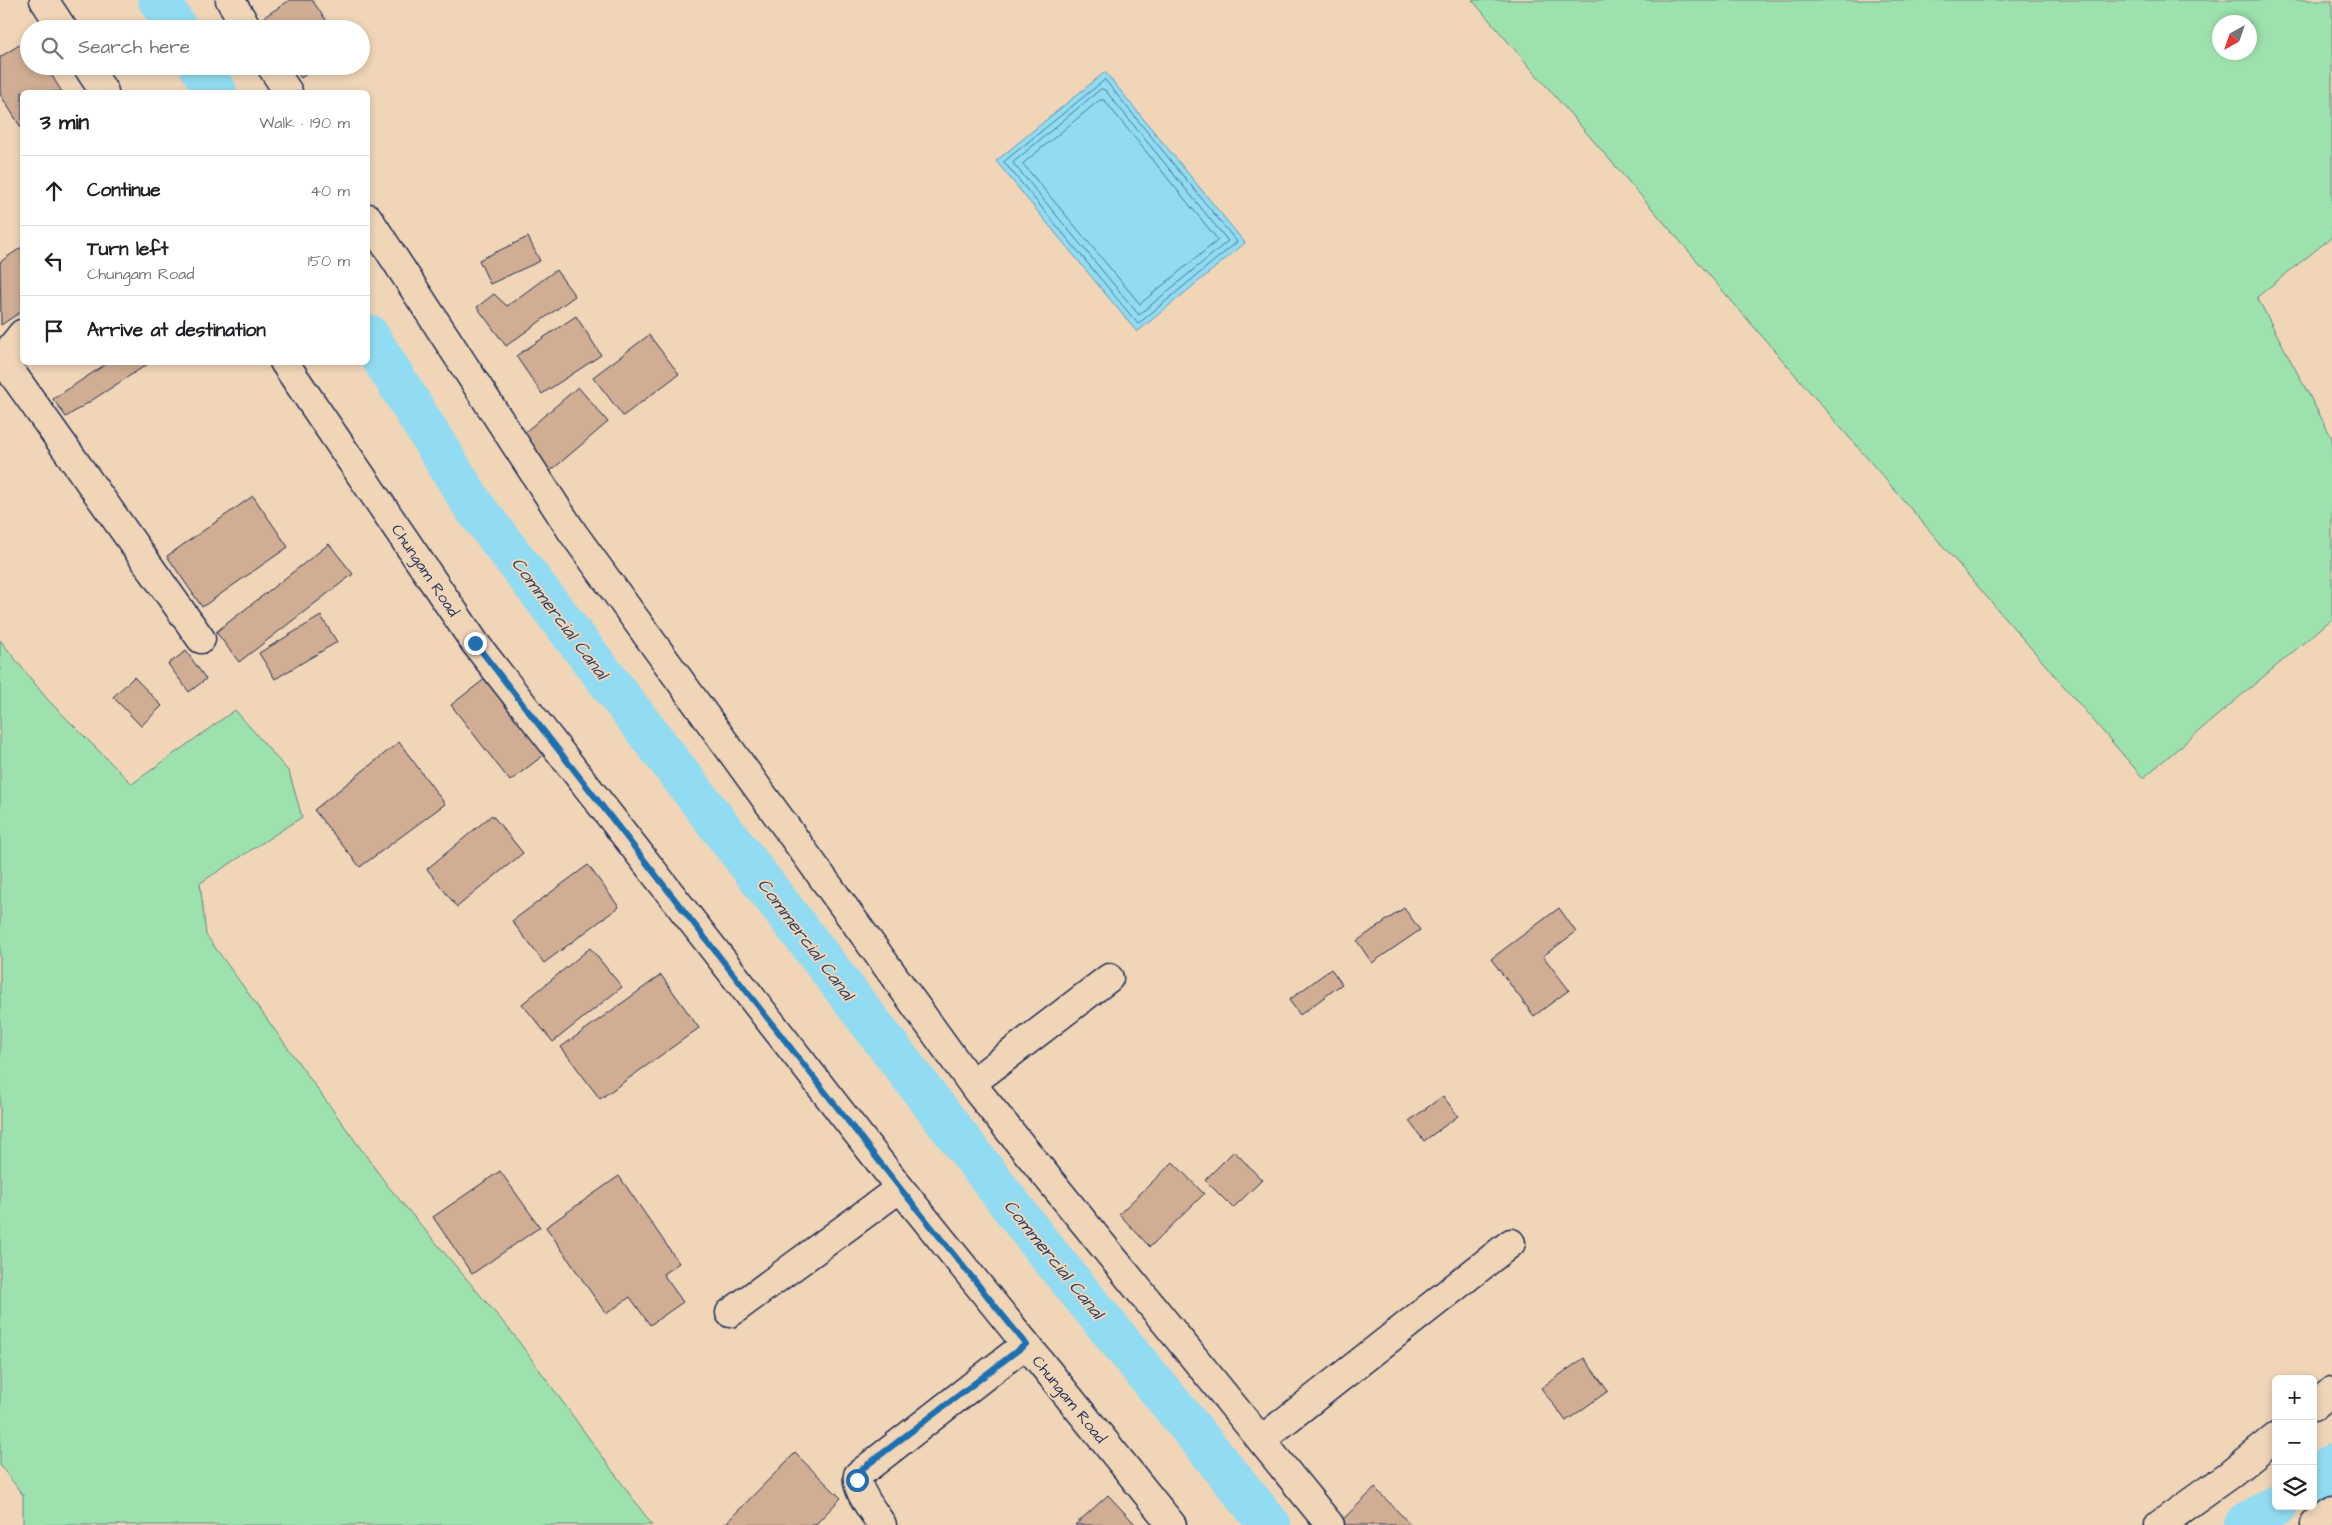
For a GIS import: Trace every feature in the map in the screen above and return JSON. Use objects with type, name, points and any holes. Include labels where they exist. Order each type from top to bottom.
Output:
[{"type":"street","points":[[44,0],[57,20]]},
{"type":"street","points":[[230,0],[242,20]]},
{"type":"street","points":[[93,75],[103,90]]},
{"type":"street","points":[[278,75],[287,90]]},
{"type":"street","points":[[370,221],[573,533],[972,1083],[1330,1525]]},
{"type":"street","points":[[20,336],[2,359],[201,638]]},
{"type":"street","name":"Chungam Road","points":[[286,365],[475,643],[900,1188],[1172,1525]]},
{"type":"street","points":[[972,1083],[1109,978]]},
{"type":"street","points":[[730,1313],[900,1188]]},
{"type":"street","points":[[1261,1440],[1511,1243]]},
{"type":"street","points":[[882,1525],[860,1489],[857,1480],[858,1474],[1026,1344]]},
{"type":"street","points":[[2317,1404],[2332,1391]]},
{"type":"street","points":[[2159,1525],[2229,1475],[2272,1440]]},
{"type":"street","points":[[2315,1525],[2332,1510]]},
{"type":"green space","points":[[1472,0],[2332,0],[2332,237],[2257,297],[2332,438],[2332,619],[2143,778]]},
{"type":"green space","points":[[0,640],[47,699],[132,784],[235,710],[289,772],[302,817],[200,883],[206,935],[387,1185],[514,1335],[652,1525],[23,1525],[23,1495],[0,1465]]},
{"type":"water","points":[[1105,72],[1245,243],[1137,332],[996,161]]},
{"type":"building","points":[[290,0],[312,0],[326,20],[262,20]]},
{"type":"building","points":[[20,45],[20,75],[52,75],[61,90],[20,90],[20,126],[0,94],[0,57]]},
{"type":"building","points":[[528,237],[540,261],[490,284],[479,260]]},
{"type":"building","points":[[20,248],[20,312],[1,325],[0,262]]},
{"type":"building","points":[[556,270],[575,296],[506,346],[477,307],[494,294],[507,306]]},
{"type":"building","points":[[576,316],[601,355],[542,394],[516,356]]},
{"type":"building","points":[[649,335],[679,374],[623,416],[593,377]]},
{"type":"building","points":[[104,365],[146,365],[66,417],[53,399]]},
{"type":"building","points":[[578,387],[608,422],[547,474],[517,439]]},
{"type":"building","points":[[253,496],[288,547],[202,607],[167,556]]},
{"type":"building","points":[[329,544],[353,574],[239,662],[216,632]]},
{"type":"building","points":[[321,616],[337,642],[275,679],[259,653]]},
{"type":"building","points":[[186,651],[206,679],[189,692],[168,664]]},
{"type":"building","points":[[134,677],[162,706],[141,726],[113,697]]},
{"type":"building","points":[[486,678],[545,754],[510,781],[451,705]]},
{"type":"building","points":[[399,742],[445,804],[360,867],[314,810]]},
{"type":"building","points":[[492,815],[523,853],[457,907],[427,869]]},
{"type":"building","points":[[588,865],[619,907],[544,963],[512,921]]},
{"type":"building","points":[[1404,908],[1420,930],[1372,963],[1357,941]]},
{"type":"building","points":[[1559,908],[1576,932],[1543,956],[1569,990],[1534,1016],[1491,959]]},
{"type":"building","points":[[590,948],[622,987],[553,1042],[522,1004]]},
{"type":"building","points":[[1331,969],[1342,984],[1300,1015],[1289,1000]]},
{"type":"building","points":[[661,975],[699,1028],[600,1099],[561,1047]]},
{"type":"building","points":[[1443,1096],[1458,1116],[1424,1141],[1409,1121]]},
{"type":"building","points":[[1234,1151],[1262,1180],[1233,1208],[1205,1180]]},
{"type":"building","points":[[1173,1162],[1204,1194],[1150,1247],[1119,1214]]},
{"type":"building","points":[[500,1171],[540,1227],[472,1274],[433,1217]]},
{"type":"building","points":[[619,1176],[679,1263],[663,1274],[683,1302],[650,1325],[630,1297],[606,1314],[546,1227]]},
{"type":"building","points":[[1584,1358],[1608,1391],[1566,1421],[1541,1388]]},
{"type":"building","points":[[795,1453],[841,1498],[815,1525],[724,1525]]},
{"type":"building","points":[[1375,1488],[1411,1525],[1337,1525]]},
{"type":"building","points":[[1108,1495],[1136,1525],[1075,1525]]},
{"type":"waterway","name":"Commercial Canal","points":[[159,0],[171,20]]},
{"type":"waterway","name":"Commercial Canal","points":[[206,75],[215,90]]},
{"type":"waterway","name":"Commercial Canal","points":[[370,338],[473,505],[1042,1246],[1270,1525]]},
{"type":"waterway","points":[[2317,1478],[2332,1465]]},
{"type":"waterway","points":[[2245,1525],[2272,1508]]},
{"type":"route","points":[[475,643],[900,1188],[1026,1344],[862,1469],[858,1474],[857,1480]]}]
